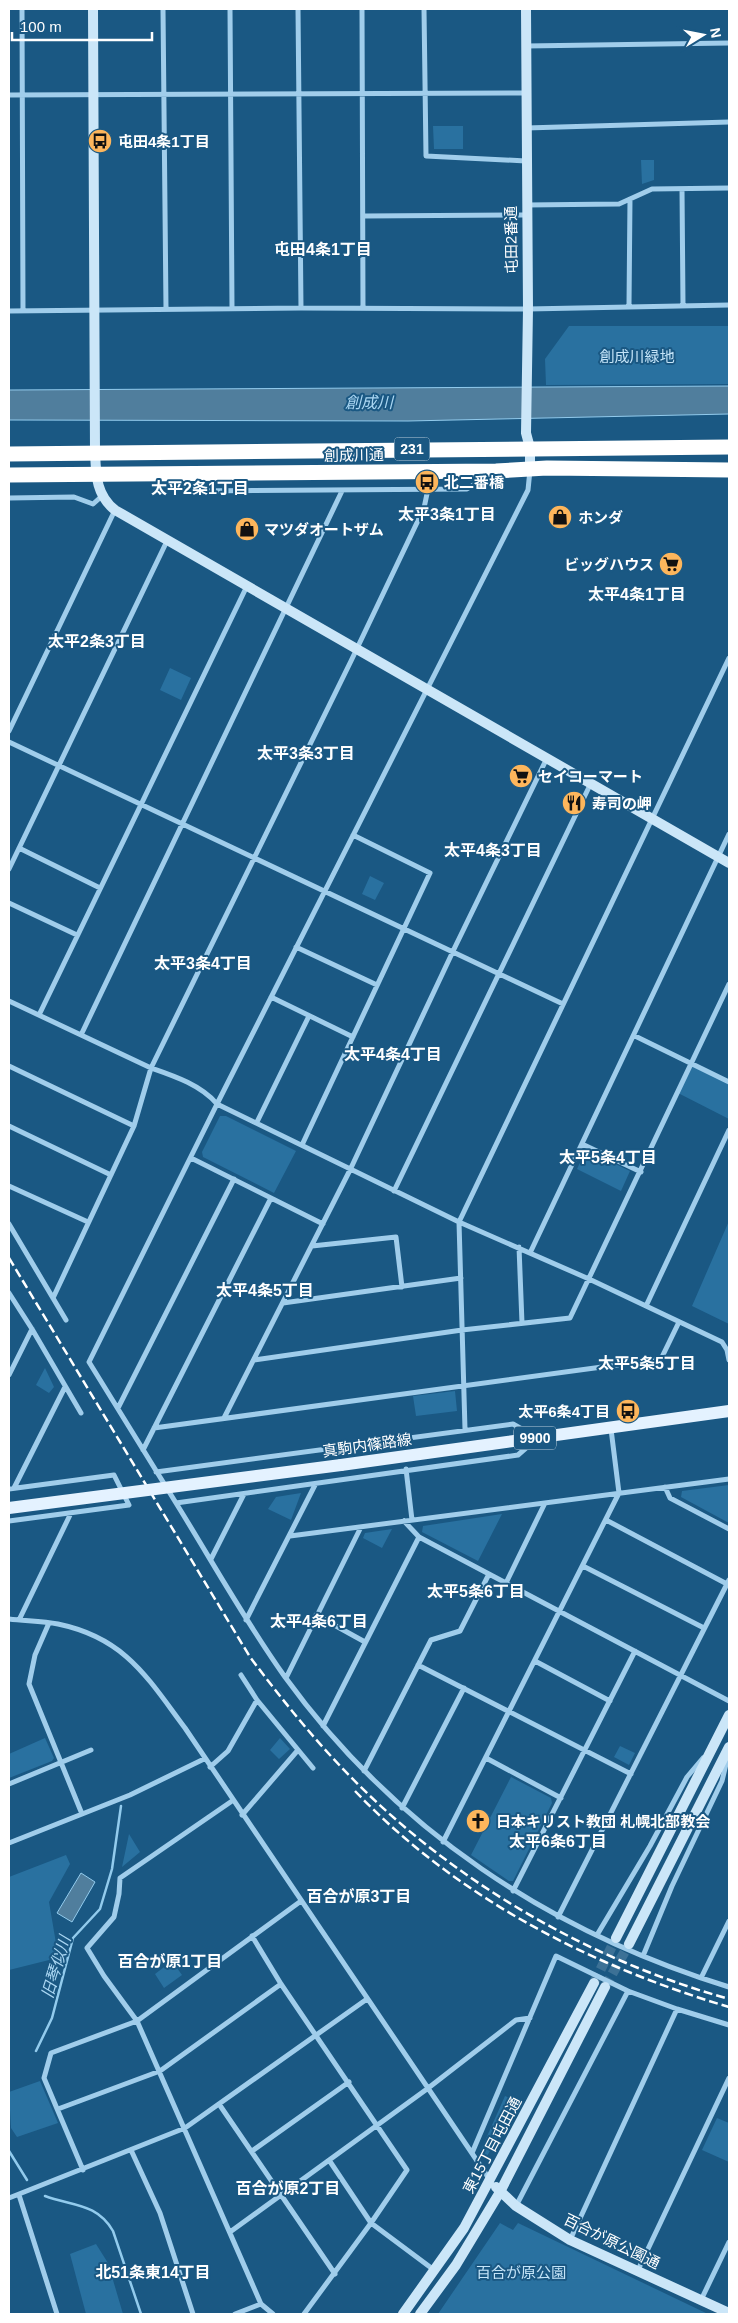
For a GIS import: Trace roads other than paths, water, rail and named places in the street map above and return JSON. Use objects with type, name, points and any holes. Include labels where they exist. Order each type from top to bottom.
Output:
[{"type":"highway","name":"創成川通","points":[[9,454],[729,447]]},
{"type":"highway","name":"創成川通","points":[[9,475],[496,471],[547,468],[729,470]]},
{"type":"main road","name":"真駒内篠路線","points":[[9,1508],[341,1465],[729,1411]]},
{"type":"street","points":[[22,9],[23,311]]},
{"type":"street","points":[[93,9],[95,452],[96,474],[102,496],[115,510],[729,863]]},
{"type":"street","points":[[163,9],[166,309]]},
{"type":"street","points":[[230,9],[232,308]]},
{"type":"street","points":[[298,9],[301,308]]},
{"type":"street","points":[[362,9],[363,308]]},
{"type":"street","points":[[424,9],[426,156],[526,161]]},
{"type":"street","name":"屯田2番通","points":[[526,9],[528,309],[526,426],[530,448],[530,470]]},
{"type":"street","points":[[526,46],[729,43]]},
{"type":"street","points":[[9,95],[526,93]]},
{"type":"street","points":[[526,128],[729,122]]},
{"type":"street","points":[[364,216],[526,210],[619,204],[652,189],[729,188]]},
{"type":"street","points":[[682,189],[683,305]]},
{"type":"street","points":[[629,305],[630,199]]},
{"type":"street","points":[[9,311],[232,308],[528,309],[629,305],[729,305]]},
{"type":"street","points":[[530,470],[528,490],[426,688],[89,1362],[211,1559],[246,1620],[286,1678],[323,1726],[364,1771],[402,1808],[443,1842],[513,1891],[558,1917],[644,1956],[729,1987]]},
{"type":"street","points":[[168,474],[190,491],[342,491],[467,489],[496,471]]},
{"type":"street","points":[[53,1298],[134,1126],[151,1068],[357,649],[424,508],[428,489]]},
{"type":"street","points":[[81,1035],[342,491]]},
{"type":"street","points":[[9,498],[74,497],[93,504],[102,496]]},
{"type":"street","points":[[9,731],[115,510]]},
{"type":"street","points":[[9,869],[168,540]]},
{"type":"street","points":[[39,1015],[247,586]]},
{"type":"street","points":[[466,1429],[463,1387],[459,1222],[729,658]]},
{"type":"street","points":[[9,742],[563,1004]]},
{"type":"street","points":[[224,1418],[350,1170],[547,758]]},
{"type":"street","points":[[394,1192],[591,783]]},
{"type":"street","points":[[530,1253],[729,834]]},
{"type":"street","points":[[302,1145],[430,873],[352,835]]},
{"type":"street","points":[[19,848],[100,888]]},
{"type":"street","points":[[9,903],[77,935]]},
{"type":"street","points":[[296,947],[377,984]]},
{"type":"street","points":[[254,1360],[462,1330],[570,1318],[729,984]]},
{"type":"street","points":[[271,997],[353,1037]]},
{"type":"street","points":[[9,1001],[208,1093],[217,1104],[257,1122],[394,1192],[589,1279],[722,1342],[727,1350],[729,1360]]},
{"type":"street","points":[[257,1122],[309,1016]]},
{"type":"street","points":[[634,1036],[729,1082]]},
{"type":"street","points":[[9,1066],[134,1126]]},
{"type":"street","points":[[9,1126],[110,1175]]},
{"type":"street","points":[[646,1306],[729,1130]]},
{"type":"street","points":[[582,1144],[641,1172]]},
{"type":"street","points":[[190,1158],[323,1224]]},
{"type":"street","points":[[118,1408],[234,1179]]},
{"type":"street","points":[[9,1186],[88,1222]]},
{"type":"street","points":[[143,1450],[271,1198]]},
{"type":"street","points":[[9,1224],[66,1320]]},
{"type":"street","points":[[312,1246],[396,1237],[402,1286]]},
{"type":"street","points":[[519,1247],[522,1323]]},
{"type":"street","points":[[283,1303],[460,1278]]},
{"type":"street","points":[[9,1293],[81,1413]]},
{"type":"street","points":[[154,1428],[661,1359],[679,1322]]},
{"type":"street","points":[[9,1374],[32,1329]]},
{"type":"street","points":[[11,1489],[65,1387]]},
{"type":"street","points":[[156,1472],[513,1424],[538,1438],[518,1455],[406,1469],[315,1485],[176,1502]]},
{"type":"street","points":[[443,1842],[619,1493],[611,1428]]},
{"type":"street","points":[[406,1469],[412,1520]]},
{"type":"street","points":[[9,1521],[129,1505],[114,1475],[11,1489]]},
{"type":"street","points":[[290,1536],[729,1479]]},
{"type":"street","points":[[246,1620],[315,1485]]},
{"type":"street","points":[[665,1487],[670,1498],[729,1529]]},
{"type":"street","points":[[211,1559],[244,1494]]},
{"type":"street","points":[[506,1583],[545,1503]]},
{"type":"street","points":[[19,1620],[71,1513]]},
{"type":"street","points":[[558,1917],[728,1582],[606,1520]]},
{"type":"street","points":[[404,1521],[419,1537],[729,1701]]},
{"type":"street","points":[[286,1678],[361,1526]]},
{"type":"street","points":[[323,1726],[419,1537]]},
{"type":"street","points":[[583,1566],[704,1628]]},
{"type":"street","points":[[364,1771],[431,1640],[460,1630],[489,1574]]},
{"type":"street","points":[[316,1615],[365,1642]]},
{"type":"street","points":[[9,1619],[49,1623],[89,1633],[118,1648],[147,1677],[490,2181]]},
{"type":"street","points":[[49,1623],[35,1655],[30,1684],[82,1814]]},
{"type":"street","points":[[513,1891],[635,1651]]},
{"type":"street","points":[[535,1661],[610,1702]]},
{"type":"street","points":[[418,1665],[631,1774]]},
{"type":"street","points":[[241,1675],[257,1700],[313,1768]]},
{"type":"street","points":[[402,1808],[464,1688]]},
{"type":"street","points":[[210,1767],[228,1751],[257,1700]]},
{"type":"street","points":[[616,1938],[729,1715]]},
{"type":"street","points":[[628,1944],[729,1747]]},
{"type":"street","points":[[644,1956],[672,1886],[722,1782],[729,1747]]},
{"type":"street","points":[[597,1935],[650,1846],[687,1777],[712,1748]]},
{"type":"street","points":[[9,1784],[91,1750]]},
{"type":"street","points":[[242,1815],[298,1750]]},
{"type":"street","points":[[486,1758],[561,1798]]},
{"type":"street","points":[[9,1843],[130,1795],[204,1759]]},
{"type":"street","points":[[232,1801],[120,1878],[114,1917],[87,1948],[104,1976],[137,2021],[261,2304],[273,2314]]},
{"type":"street","points":[[84,2170],[44,2078],[51,2053],[137,2021],[301,1901]]},
{"type":"street","points":[[701,1978],[729,1921]]},
{"type":"street","points":[[252,1936],[281,1984],[317,2034],[407,2170],[372,2223],[304,2314]]},
{"type":"street","points":[[472,2153],[556,1956],[628,1991],[676,2009],[729,2025]]},
{"type":"street","name":"東15丁目屯田通","points":[[403,2314],[464,2228],[594,1982]]},
{"type":"street","points":[[58,2109],[160,2071],[281,1984]]},
{"type":"street","name":"東15丁目屯田通","points":[[420,2314],[456,2265],[500,2192],[605,1987]]},
{"type":"street","points":[[516,2206],[628,1991]]},
{"type":"street","points":[[9,2198],[84,2170],[184,2128],[366,1999]]},
{"type":"street","points":[[570,2240],[676,2009]]},
{"type":"street","points":[[230,2232],[427,2089],[516,2020],[530,2018]]},
{"type":"street","points":[[638,2270],[729,2078]]},
{"type":"street","points":[[252,2151],[348,2082]]},
{"type":"street","points":[[219,2104],[335,2274]]},
{"type":"street","points":[[132,2150],[160,2213],[193,2314]]},
{"type":"street","points":[[329,2160],[372,2223],[434,2270]]},
{"type":"street","name":"百合が原公園通","points":[[490,2181],[516,2206],[570,2240],[729,2313]]},
{"type":"street","points":[[18,2195],[57,2314]]},
{"type":"street","points":[[701,2300],[729,2242]]},
{"type":"street","points":[[235,2314],[261,2304]]},
{"type":"water","name":"創成川","points":[[729,386],[729,414],[408,421],[9,420],[9,390]]},
{"type":"water","points":[[81,1873],[95,1882],[72,1922],[57,1913]]},
{"type":"waterway","name":"旧琴似川","points":[[36,2051],[52,2018],[73,1938],[100,1909],[112,1869],[121,1806]]},
{"type":"waterway","name":"旧琴似川","points":[[9,2151],[27,2180]]},
{"type":"waterway","name":"旧琴似川","points":[[45,2196],[92,2210],[107,2222],[113,2231],[141,2314]]},
{"type":"tunnel","points":[[594,1983],[616,1938]]},
{"type":"tunnel","points":[[605,1987],[629,1944]]},
{"type":"railway","points":[[9,1258],[250,1657],[277,1693],[336,1762],[407,1829],[448,1861],[536,1919],[631,1965],[679,1984],[729,1999]]},
{"type":"railway","points":[[355,1791],[394,1829],[436,1864],[481,1895],[528,1923],[576,1949],[626,1971],[729,2007]]},
{"type":"place","name":"屯田4条1丁目","points":[[100,141]]},
{"type":"place","name":"北二番橋","points":[[427,482]]},
{"type":"place","name":"ホンダ","points":[[560,517]]},
{"type":"place","name":"マツダオートザム","points":[[247,529]]},
{"type":"place","name":"ビッグハウス","points":[[671,564]]},
{"type":"place","name":"セイコーマート","points":[[521,776]]},
{"type":"place","name":"寿司の岬","points":[[574,803]]},
{"type":"place","name":"太平6条4丁目","points":[[628,1411]]},
{"type":"place","name":"日本キリスト教団 札幌北部教会","points":[[478,1821]]},
{"type":"district","name":"屯田4条1丁目","points":[[323,249]]},
{"type":"district","name":"太平2条1丁目","points":[[200,488]]},
{"type":"district","name":"太平3条1丁目","points":[[447,514]]},
{"type":"district","name":"太平4条1丁目","points":[[637,594]]},
{"type":"district","name":"太平2条3丁目","points":[[97,641]]},
{"type":"district","name":"太平3条3丁目","points":[[306,753]]},
{"type":"district","name":"太平4条3丁目","points":[[493,850]]},
{"type":"district","name":"太平3条4丁目","points":[[203,963]]},
{"type":"district","name":"太平4条4丁目","points":[[393,1054]]},
{"type":"district","name":"太平5条4丁目","points":[[608,1157]]},
{"type":"district","name":"太平4条5丁目","points":[[265,1290]]},
{"type":"district","name":"太平5条5丁目","points":[[647,1363]]},
{"type":"district","name":"太平5条6丁目","points":[[476,1591]]},
{"type":"district","name":"太平4条6丁目","points":[[319,1621]]},
{"type":"district","name":"太平6条6丁目","points":[[558,1841]]},
{"type":"district","name":"百合が原3丁目","points":[[359,1896]]},
{"type":"district","name":"百合が原1丁目","points":[[170,1961]]},
{"type":"district","name":"百合が原2丁目","points":[[288,2188]]},
{"type":"district","name":"北51条東14丁目","points":[[153,2272]]},
{"type":"park label","name":"創成川緑地","points":[[637,356]]},
{"type":"park label","name":"百合が原公園","points":[[521,2272]]}]
